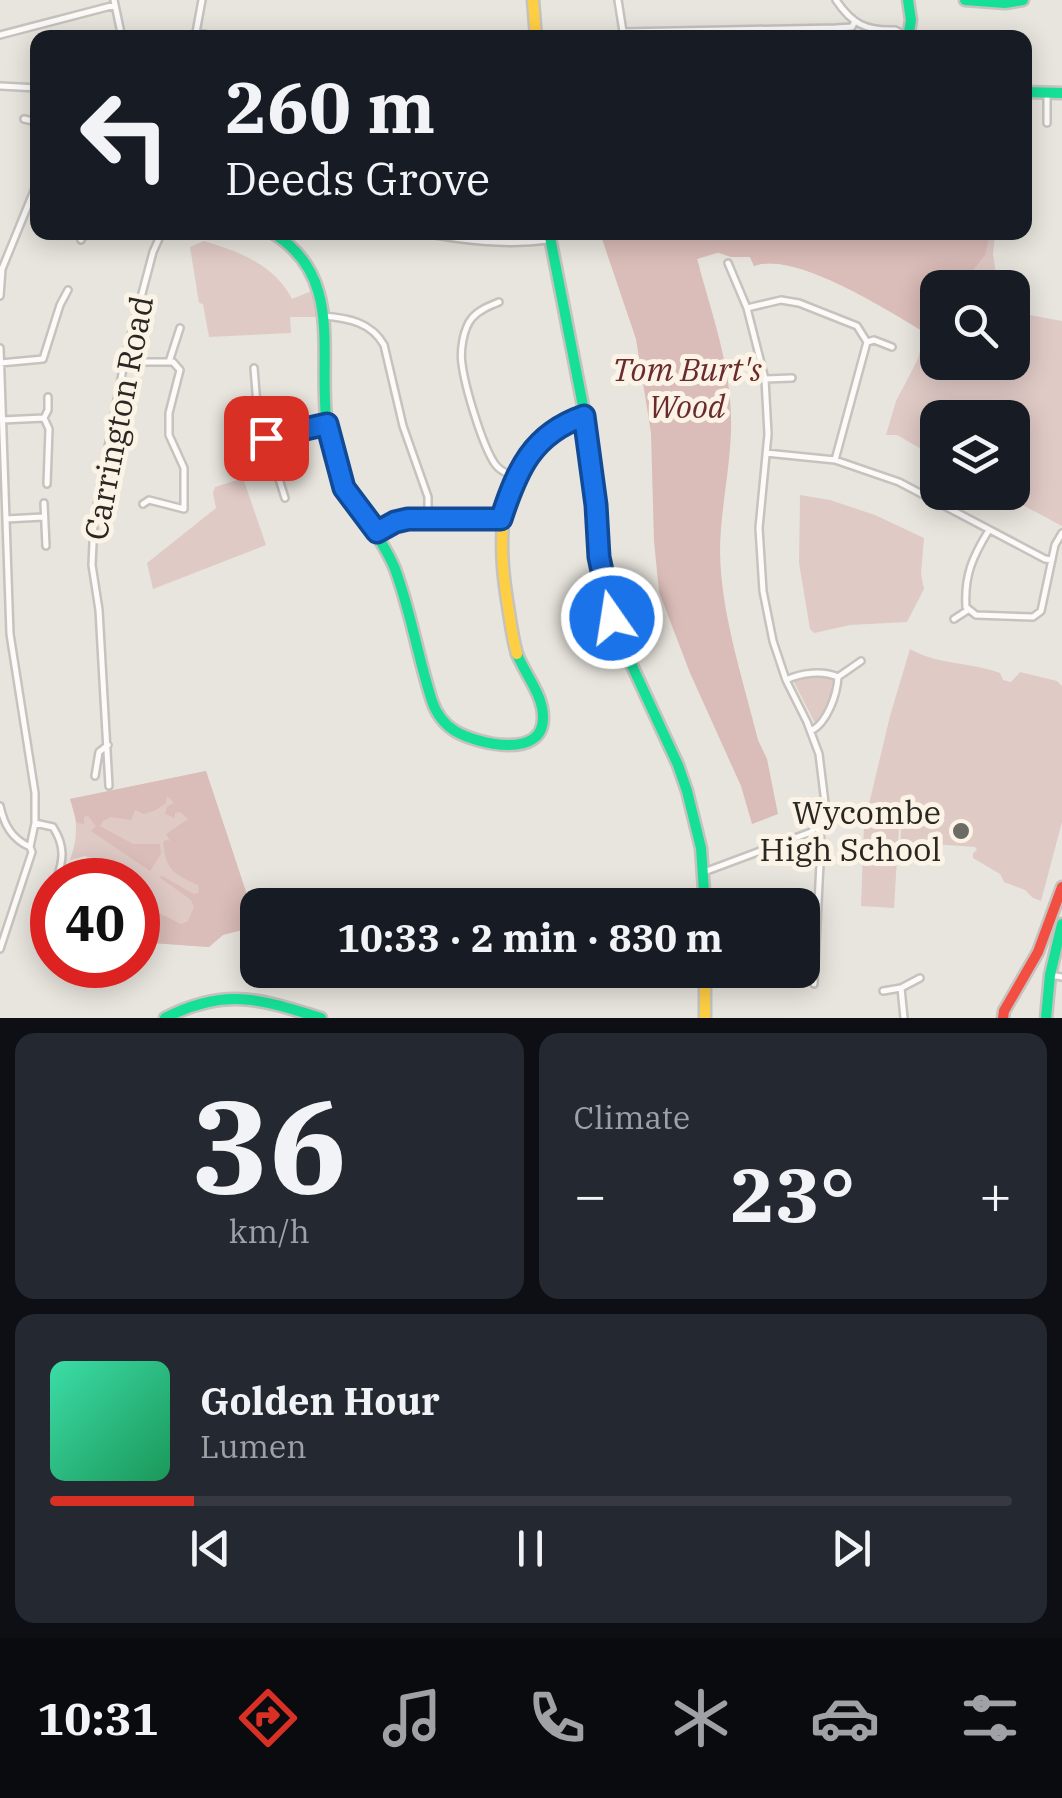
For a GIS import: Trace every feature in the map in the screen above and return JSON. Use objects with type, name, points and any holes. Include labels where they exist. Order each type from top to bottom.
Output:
[{"type":"street","points":[[196,30],[202,0]]},
{"type":"street","points":[[533,0],[535,30]]},
{"type":"street","points":[[618,0],[623,30]]},
{"type":"street","points":[[836,0],[866,28],[895,30]]},
{"type":"street","points":[[908,0],[909,30]]},
{"type":"street","points":[[965,0],[1005,4],[1022,0]]},
{"type":"street","points":[[0,35],[114,3],[120,30]]},
{"type":"street","points":[[775,30],[836,28],[852,26],[855,21]]},
{"type":"street","points":[[0,86],[30,88]]},
{"type":"street","points":[[1032,92],[1062,93]]},
{"type":"street","points":[[1047,123],[1048,93]]},
{"type":"street","points":[[24,119],[30,120]]},
{"type":"street","points":[[0,296],[1,268],[30,201]]},
{"type":"street","name":"Carrington Road","points":[[109,786],[100,616],[92,565],[94,521],[124,358],[158,240]]},
{"type":"street","points":[[283,240],[302,259],[323,303],[327,424],[344,488],[377,532],[394,568],[433,704],[440,718],[458,733],[508,747],[525,745],[538,736],[543,710],[516,652],[504,582],[501,519],[515,476],[537,446],[567,422],[584,416]]},
{"type":"street","points":[[550,240],[584,416],[607,600],[622,644],[678,765],[694,812],[704,888]]},
{"type":"street","points":[[704,872],[817,828],[826,811],[823,774],[810,731],[773,642],[763,591],[759,528],[768,412],[765,379],[748,308],[728,263]]},
{"type":"street","points":[[0,363],[43,359],[68,290]]},
{"type":"street","points":[[748,308],[782,300],[799,303],[857,326],[867,342],[835,460]]},
{"type":"street","points":[[499,302],[470,320],[461,351],[462,365],[471,401],[496,465],[515,476]]},
{"type":"street","points":[[323,316],[357,321],[378,334],[384,345],[403,426],[428,496],[428,518]]},
{"type":"street","points":[[169,362],[180,328]]},
{"type":"street","points":[[867,342],[874,340],[892,347]]},
{"type":"street","points":[[0,348],[11,648],[35,793],[32,852],[0,948]]},
{"type":"street","points":[[124,358],[173,362],[180,370],[168,412],[169,435],[184,468],[184,508],[149,500],[143,504]]},
{"type":"street","points":[[254,368],[257,405],[285,498]]},
{"type":"street","points":[[765,379],[792,378]]},
{"type":"street","points":[[44,418],[48,396]]},
{"type":"street","points":[[2,420],[44,418]]},
{"type":"street","points":[[44,418],[49,429],[47,484]]},
{"type":"street","points":[[266,438],[327,424]]},
{"type":"street","points":[[766,453],[835,460],[898,482],[1052,560]]},
{"type":"street","points":[[44,503],[46,546]]},
{"type":"street","points":[[6,519],[44,517]]},
{"type":"street","points":[[377,532],[408,519],[501,519]]},
{"type":"street","points":[[989,530],[966,574],[968,610],[976,615],[1036,616],[1041,610],[1055,545],[1062,533]]},
{"type":"street","points":[[954,619],[968,610]]},
{"type":"street","points":[[838,677],[861,661]]},
{"type":"street","points":[[786,680],[828,673],[838,677]]},
{"type":"street","points":[[810,731],[822,724],[838,677]]},
{"type":"street","points":[[95,776],[99,752],[108,745]]},
{"type":"street","points":[[0,806],[8,829],[18,842],[30,847]]},
{"type":"street","points":[[35,823],[53,828],[62,845],[62,858]]},
{"type":"street","points":[[817,828],[821,843],[819,888]]},
{"type":"street","points":[[1001,1016],[1026,975],[1062,888]]},
{"type":"street","points":[[1046,1018],[1056,979],[1062,924]]},
{"type":"street","points":[[1026,975],[1034,971],[1056,979]]},
{"type":"street","points":[[883,991],[901,988],[920,978]]},
{"type":"street","points":[[704,1018],[705,988]]},
{"type":"street","points":[[901,988],[904,1018]]},
{"type":"street","points":[[165,1018],[190,1004],[222,997],[256,999],[321,1018]]},
{"type":"shaded area","points":[[652,240],[994,240],[995,270],[920,270],[920,329],[817,274],[772,263],[754,266],[750,257],[718,253],[697,259],[700,269]]},
{"type":"shaded area","points":[[204,241],[266,268],[292,299],[314,290],[320,317],[290,317],[291,333],[209,337],[190,247]]},
{"type":"shaded area","points":[[1030,315],[1062,321],[1062,526],[1030,509],[1030,400],[920,400],[920,448],[897,435],[886,435],[896,401],[920,351],[920,380],[1030,380]]},
{"type":"shaded area","points":[[269,470],[244,481],[266,545],[153,589],[147,563],[216,508],[215,487]]},
{"type":"shaded area","points":[[800,495],[875,515],[924,538],[924,589],[907,622],[850,625],[814,633],[810,629],[799,563]]},
{"type":"shaded area","points":[[910,649],[932,658],[1000,673],[1003,680],[1011,682],[1020,672],[1057,681],[1062,686],[1062,822],[1041,901],[1004,882],[1000,874],[973,858],[975,847],[918,843],[916,863],[900,860],[899,827],[894,908],[861,906],[864,825]]},
{"type":"shaded area","points":[[827,674],[836,686],[821,722],[816,725],[794,682],[799,677]]},
{"type":"shaded area","points":[[206,771],[245,888],[240,888],[240,900],[213,933],[209,947],[160,944],[160,858],[70,858],[76,829],[70,799]]},
{"type":"green space","name":"Tom Burt's Wood","points":[[602,240],[988,240],[985,255],[973,270],[920,270],[920,329],[867,298],[793,267],[772,263],[754,266],[750,257],[718,252],[697,259],[720,343],[731,408],[720,537],[724,599],[778,814],[752,824],[741,786],[659,592],[651,433],[636,339]]},
{"type":"green space","points":[[206,771],[245,888],[240,888],[240,931],[223,935],[209,947],[160,944],[160,914],[181,924],[188,921],[194,907],[191,900],[160,877],[199,893],[198,885],[172,870],[164,851],[163,842],[170,841],[166,834],[188,819],[180,812],[175,813],[175,818],[165,814],[174,803],[167,796],[166,803],[156,810],[144,814],[135,810],[131,820],[110,817],[100,826],[133,844],[160,844],[158,858],[131,858],[91,831],[96,826],[88,816],[84,817],[84,824],[77,823],[70,799]]},
{"type":"traffic: fast","points":[[908,0],[909,30]]},
{"type":"traffic: fast","points":[[965,0],[1023,0]]},
{"type":"traffic: fast","points":[[1032,92],[1062,93]]},
{"type":"traffic: fast","points":[[282,240],[295,250],[310,271],[319,294],[327,426],[340,478],[395,569],[432,701],[444,722],[465,736],[493,744],[521,744],[533,739],[540,730],[542,709],[517,654]]},
{"type":"traffic: fast","points":[[551,240],[585,416],[607,600],[622,644],[687,791],[701,848],[704,888]]},
{"type":"traffic: fast","points":[[1046,1018],[1050,975],[1062,924]]},
{"type":"traffic: fast","points":[[165,1018],[186,1008],[225,999],[261,1001],[321,1018]]},
{"type":"traffic: slow","points":[[533,0],[535,30]]},
{"type":"traffic: slow","points":[[517,654],[503,570],[504,516],[510,491],[520,469],[536,449],[557,431],[585,416]]},
{"type":"traffic: slow","points":[[705,988],[705,1018]]},
{"type":"traffic: jam","points":[[1003,1018],[1038,952],[1062,887]]},
{"type":"place","name":"Wycombe High School","points":[[961,831]]},
{"type":"route","points":[[266,438],[327,424],[344,488],[377,532],[395,522],[425,517],[501,519],[515,476],[537,446],[567,422],[584,416],[599,557],[612,618]]}]
